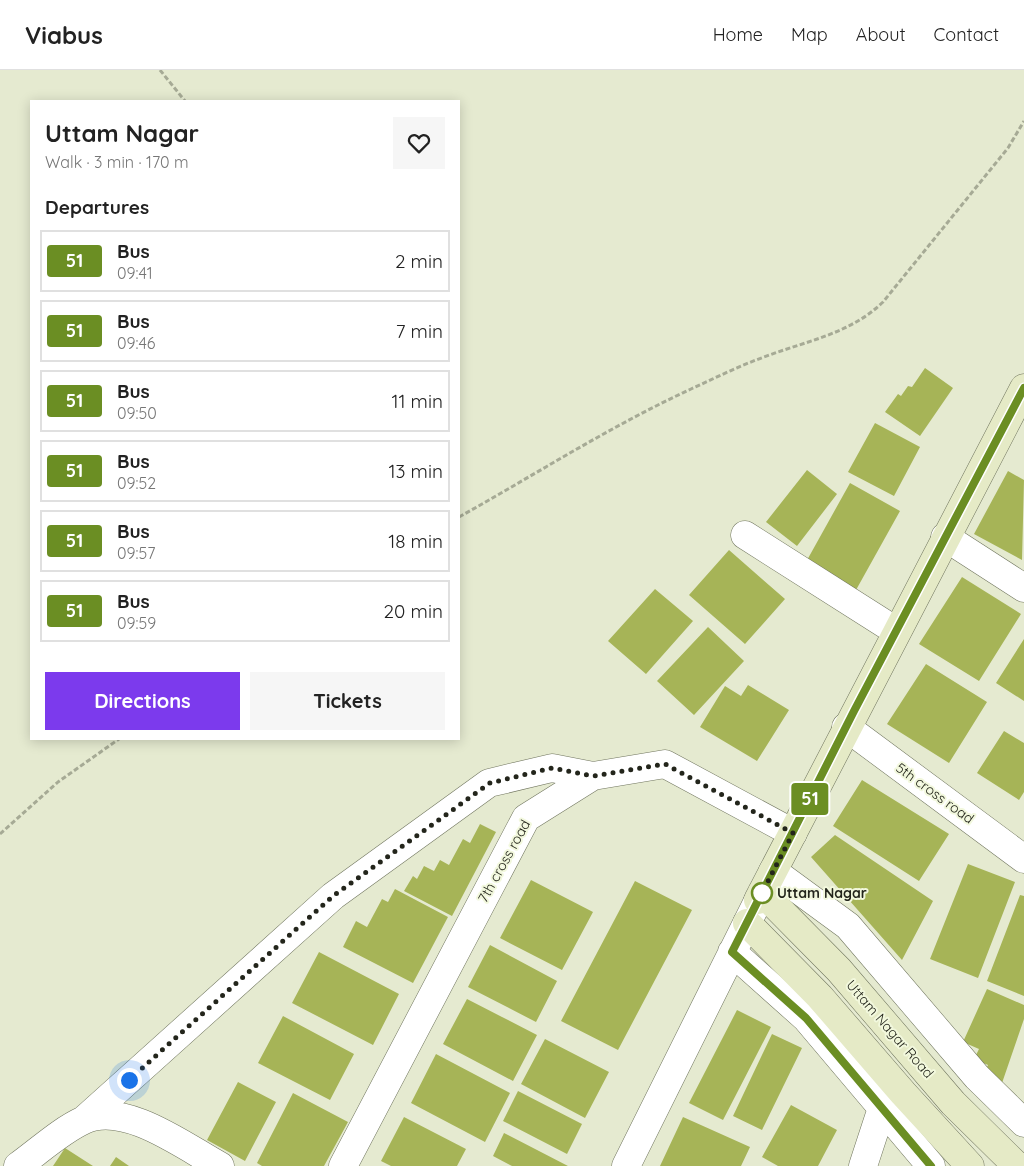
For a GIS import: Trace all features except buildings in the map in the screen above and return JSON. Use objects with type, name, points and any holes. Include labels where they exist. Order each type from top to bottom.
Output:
[{"type":"street","points":[[626,1166],[846,727],[1024,388]]},
{"type":"street","points":[[745,535],[896,631]]},
{"type":"street","points":[[945,537],[1024,588]]},
{"type":"street","name":"5th cross road","points":[[846,727],[1024,859]]},
{"type":"street","name":"7th cross road","points":[[343,1166],[526,818],[593,776],[665,764],[793,833]]},
{"type":"street","points":[[18,1166],[85,1120],[333,896],[490,783],[552,768],[593,776]]},
{"type":"street","points":[[760,897],[852,930],[977,1077],[1024,1123]]},
{"type":"street","points":[[760,897],[820,997],[903,1093],[970,1166]]},
{"type":"street","name":"Uttam Nagar Road","points":[[760,897],[839,970],[953,1103],[1017,1166]]},
{"type":"street","points":[[732,952],[806,1018],[931,1166]]},
{"type":"street","points":[[863,1166],[882,1108]]},
{"type":"street","points":[[85,1120],[106,1116],[141,1122],[220,1166]]},
{"type":"path","points":[[160,70],[184,100]]},
{"type":"path","points":[[460,516],[573,450],[689,390],[763,357],[843,331],[871,314],[883,302],[1008,148],[1024,122]]},
{"type":"path","points":[[0,834],[58,782],[119,740]]},
{"type":"bus line","name":"51","points":[[931,1166],[806,1018],[782,994],[732,952],[854,711],[1024,388]]},
{"type":"place","name":"Uttam Nagar","points":[[762,893]]},
{"type":"route","points":[[129,1080],[333,896],[490,783],[552,768],[593,776],[665,764],[793,833],[762,893]]}]
